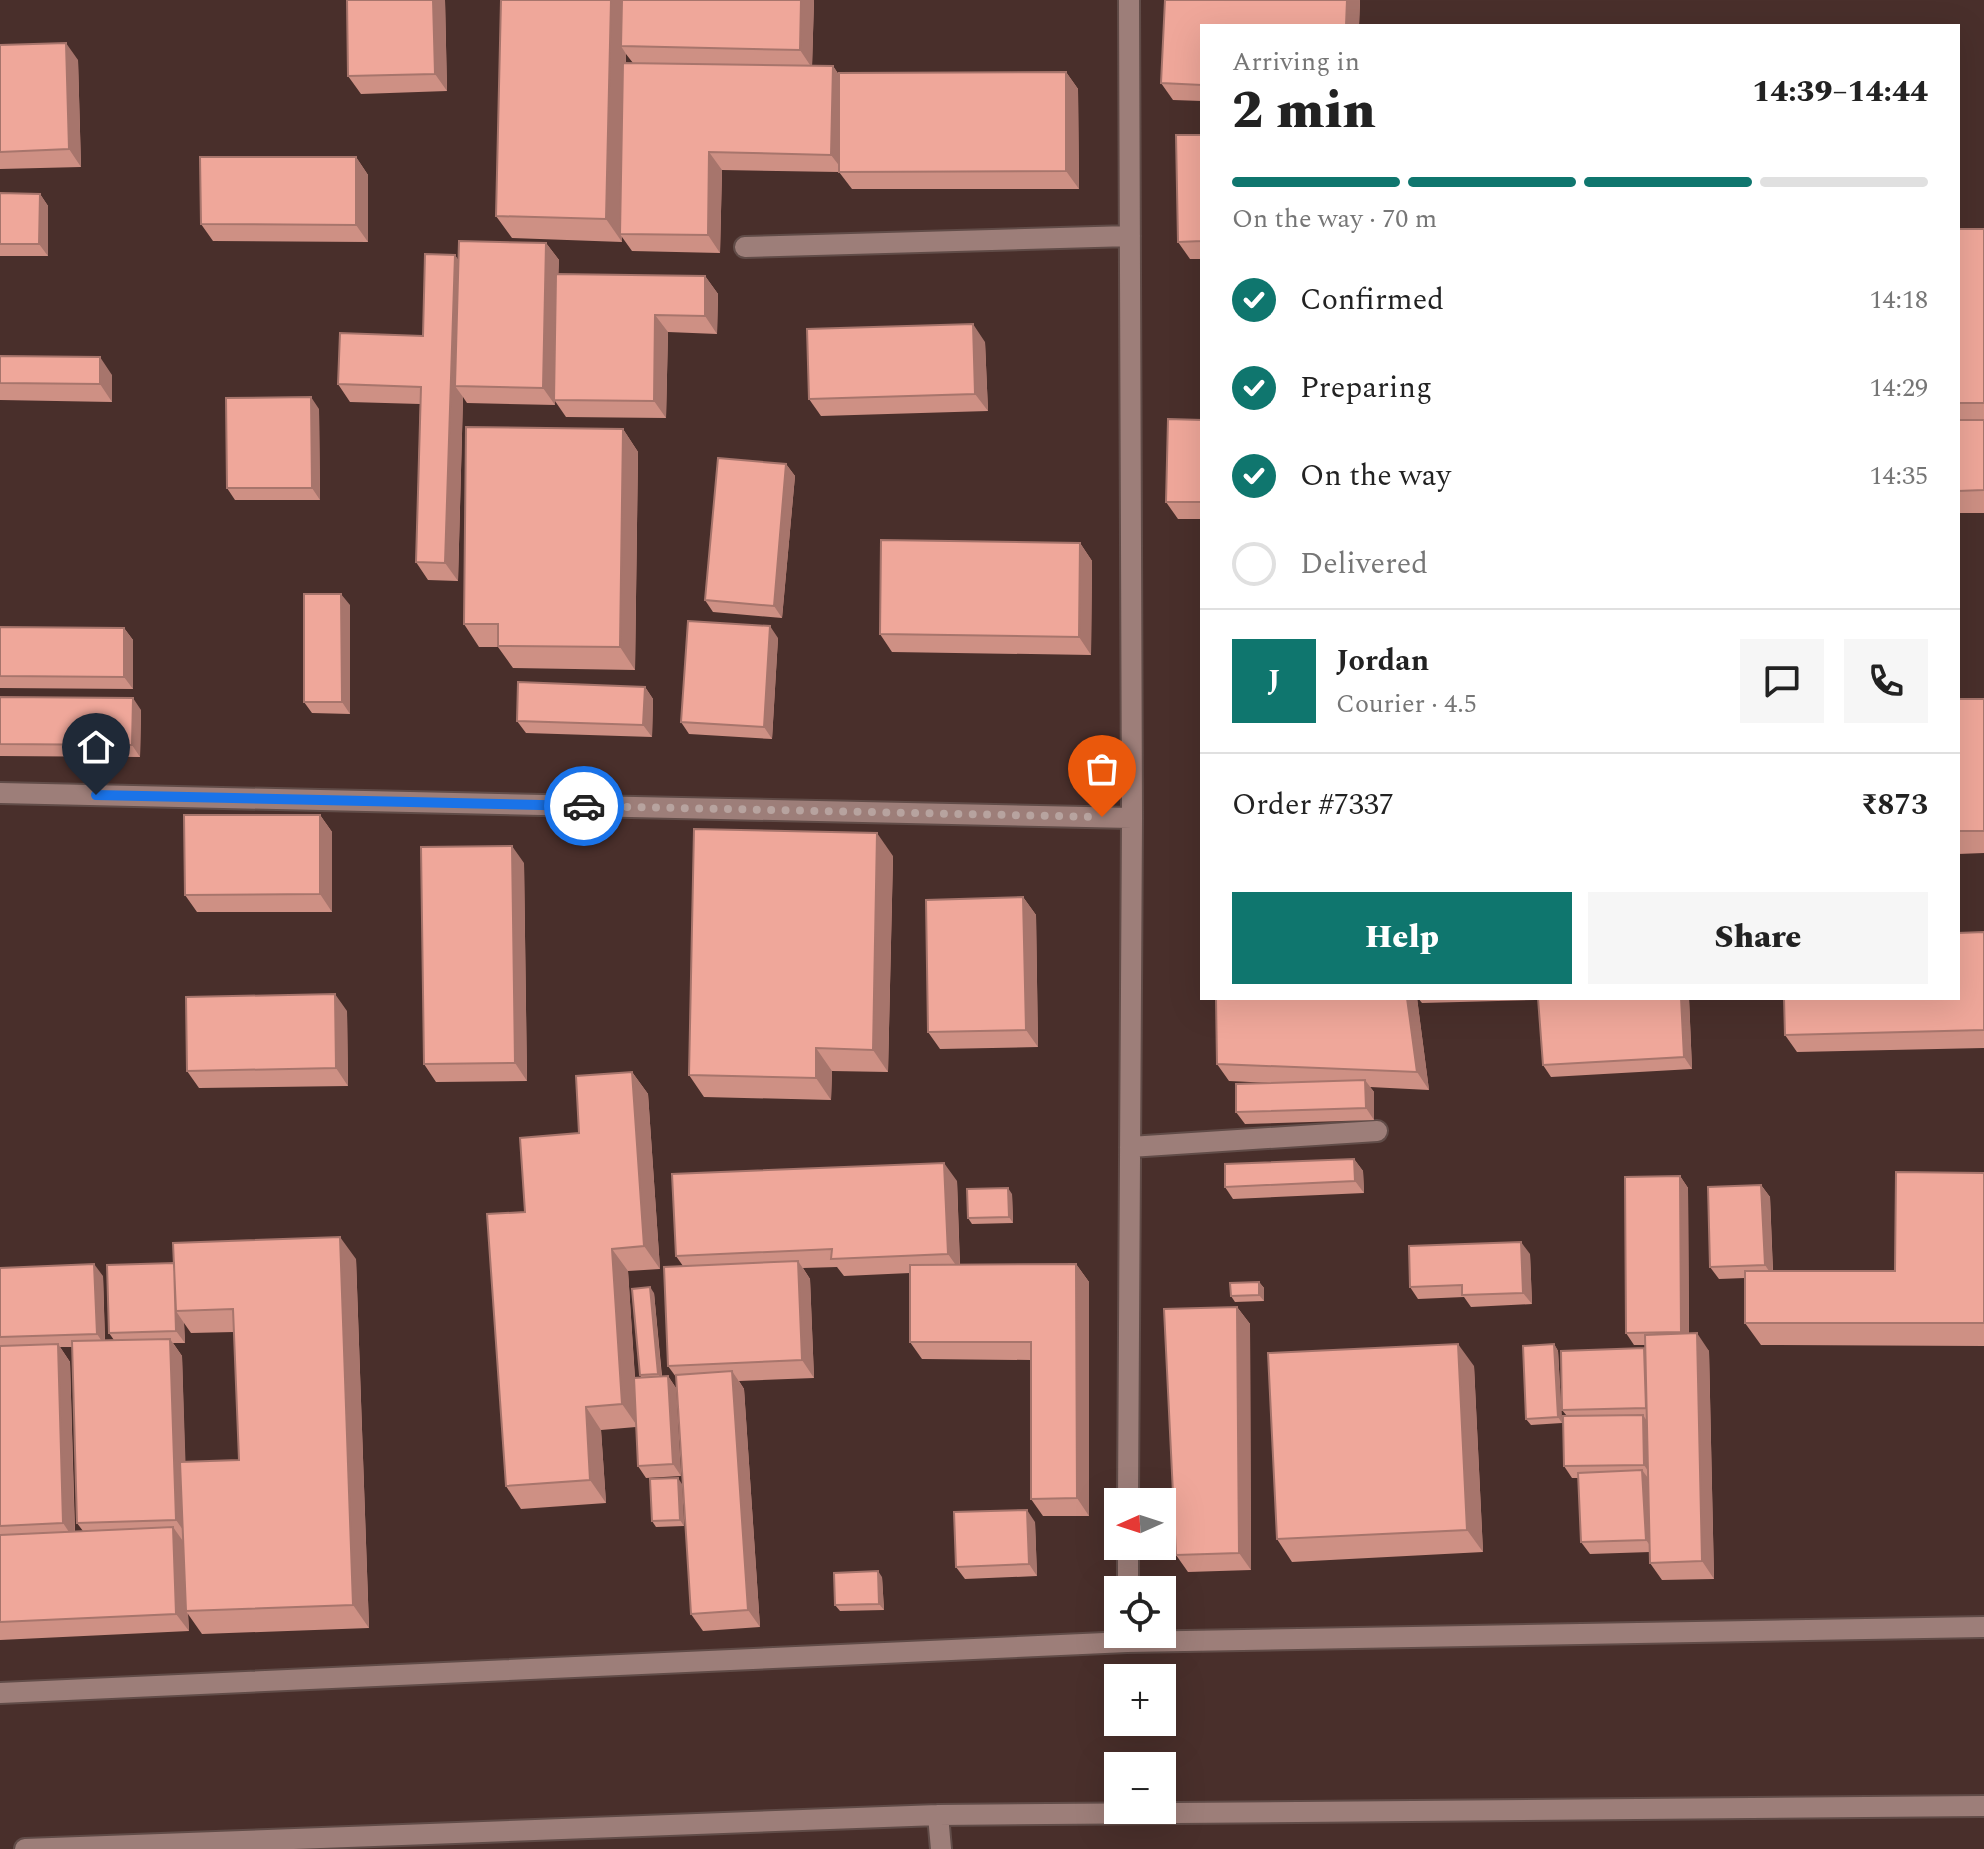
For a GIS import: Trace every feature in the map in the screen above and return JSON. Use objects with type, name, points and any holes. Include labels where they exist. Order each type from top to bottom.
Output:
[{"type":"street","points":[[1128,1488],[1132,818],[1129,0]]},
{"type":"street","points":[[745,247],[1130,236]]},
{"type":"street","points":[[0,793],[1132,818]]},
{"type":"street","points":[[1130,1147],[1377,1131]]},
{"type":"street","points":[[1176,1637],[1984,1627]]},
{"type":"street","points":[[0,1693],[1104,1639]]},
{"type":"street","points":[[25,1849],[938,1815],[1984,1806]]},
{"type":"street","points":[[938,1815],[941,1849]]},
{"type":"building","points":[[347,0],[433,0],[435,74],[348,76]]},
{"type":"building","points":[[501,0],[611,0],[606,219],[496,216]]},
{"type":"building","points":[[622,0],[801,0],[800,50],[621,46]]},
{"type":"building","points":[[1165,0],[1347,0],[1346,24],[1200,24],[1200,85],[1161,83]]},
{"type":"building","points":[[66,43],[69,149],[0,152],[0,45]]},
{"type":"building","points":[[623,63],[833,66],[831,155],[709,152],[708,235],[620,234]]},
{"type":"building","points":[[1066,72],[1066,171],[839,172],[839,73]]},
{"type":"building","points":[[1176,135],[1200,135],[1200,241],[1178,242]]},
{"type":"building","points":[[200,157],[356,157],[356,225],[201,224]]},
{"type":"building","points":[[0,193],[40,194],[39,244],[0,244]]},
{"type":"building","points":[[1960,229],[1984,229],[1984,403],[1960,403]]},
{"type":"building","points":[[459,241],[546,243],[543,388],[455,386]]},
{"type":"building","points":[[425,254],[455,255],[445,563],[416,562],[421,387],[338,384],[340,333],[423,336]]},
{"type":"building","points":[[556,274],[705,276],[705,316],[655,315],[654,401],[554,400]]},
{"type":"building","points":[[973,324],[975,394],[809,399],[807,329]]},
{"type":"building","points":[[0,356],[100,357],[100,384],[0,383]]},
{"type":"building","points":[[311,397],[312,488],[227,488],[226,398]]},
{"type":"building","points":[[1168,419],[1200,420],[1200,502],[1166,502]]},
{"type":"building","points":[[1960,420],[1984,420],[1984,490],[1960,491]]},
{"type":"building","points":[[466,427],[623,429],[620,647],[498,646],[498,624],[464,624]]},
{"type":"building","points":[[718,458],[786,464],[774,606],[705,600]]},
{"type":"building","points":[[881,540],[1080,543],[1079,637],[880,634]]},
{"type":"building","points":[[304,594],[341,594],[342,702],[304,702]]},
{"type":"building","points":[[688,621],[770,626],[764,727],[681,722]]},
{"type":"building","points":[[0,627],[124,628],[124,677],[0,676]]},
{"type":"building","points":[[518,682],[645,687],[643,725],[517,721]]},
{"type":"building","points":[[0,697],[133,698],[132,745],[0,744]]},
{"type":"building","points":[[1960,699],[1984,699],[1984,831],[1960,831]]},
{"type":"building","points":[[184,815],[320,815],[320,894],[185,895]]},
{"type":"building","points":[[694,829],[877,833],[873,1050],[816,1048],[816,1078],[689,1075]]},
{"type":"building","points":[[512,846],[515,1063],[424,1064],[421,847]]},
{"type":"building","points":[[1023,897],[1026,1030],[928,1032],[926,900]]},
{"type":"building","points":[[1984,932],[1984,1030],[1785,1035],[1784,1000],[1960,1000],[1960,933]]},
{"type":"building","points":[[335,994],[336,1068],[187,1071],[186,997]]},
{"type":"building","points":[[1216,1000],[1407,1000],[1417,1072],[1217,1064]]},
{"type":"building","points":[[1538,1000],[1681,1000],[1684,1057],[1543,1065]]},
{"type":"building","points":[[632,1072],[644,1246],[612,1249],[622,1404],[586,1407],[590,1480],[506,1486],[487,1214],[525,1212],[520,1138],[579,1133],[576,1076]]},
{"type":"building","points":[[1365,1080],[1366,1108],[1236,1112],[1236,1084]]},
{"type":"building","points":[[1354,1159],[1355,1181],[1225,1187],[1225,1164]]},
{"type":"building","points":[[944,1163],[948,1254],[831,1259],[832,1249],[676,1256],[672,1174]]},
{"type":"building","points":[[1896,1172],[1984,1173],[1984,1323],[1745,1323],[1745,1271],[1895,1271]]},
{"type":"building","points":[[1680,1176],[1681,1332],[1626,1333],[1625,1177]]},
{"type":"building","points":[[1761,1185],[1765,1265],[1710,1267],[1708,1187]]},
{"type":"building","points":[[1008,1188],[1009,1217],[968,1218],[967,1189]]},
{"type":"building","points":[[340,1237],[353,1605],[186,1611],[180,1462],[239,1460],[233,1309],[176,1311],[173,1243]]},
{"type":"building","points":[[1521,1242],[1523,1293],[1462,1295],[1462,1285],[1410,1287],[1409,1246]]},
{"type":"building","points":[[798,1261],[802,1360],[668,1366],[664,1267]]},
{"type":"building","points":[[174,1263],[176,1331],[109,1333],[107,1265]]},
{"type":"building","points":[[94,1264],[97,1334],[0,1337],[0,1268]]},
{"type":"building","points":[[1076,1264],[1077,1498],[1031,1499],[1031,1342],[910,1342],[910,1265]]},
{"type":"building","points":[[1259,1282],[1259,1295],[1231,1296],[1230,1283]]},
{"type":"building","points":[[650,1287],[658,1374],[640,1375],[632,1289]]},
{"type":"building","points":[[1237,1307],[1239,1553],[1176,1555],[1176,1488],[1173,1488],[1164,1309]]},
{"type":"building","points":[[1697,1333],[1702,1561],[1650,1563],[1645,1335]]},
{"type":"building","points":[[170,1339],[176,1520],[77,1523],[72,1341]]},
{"type":"building","points":[[58,1344],[63,1523],[0,1526],[0,1346]]},
{"type":"building","points":[[1458,1344],[1467,1530],[1277,1539],[1268,1353]]},
{"type":"building","points":[[1554,1344],[1558,1417],[1526,1419],[1523,1346]]},
{"type":"building","points":[[1644,1348],[1646,1408],[1562,1410],[1561,1351]]},
{"type":"building","points":[[732,1371],[748,1610],[691,1614],[676,1375]]},
{"type":"building","points":[[668,1376],[673,1464],[638,1466],[634,1378]]},
{"type":"building","points":[[1643,1415],[1644,1465],[1564,1466],[1563,1416]]},
{"type":"building","points":[[1642,1470],[1646,1540],[1581,1542],[1578,1473]]},
{"type":"building","points":[[678,1478],[680,1520],[652,1521],[650,1479]]},
{"type":"building","points":[[1027,1510],[1029,1564],[956,1567],[954,1512]]},
{"type":"building","points":[[173,1527],[176,1614],[0,1622],[0,1535]]},
{"type":"building","points":[[878,1571],[879,1604],[835,1605],[834,1573]]},
{"type":"way so far","points":[[584,806],[1102,817]]},
{"type":"route","points":[[96,795],[584,806]]}]
